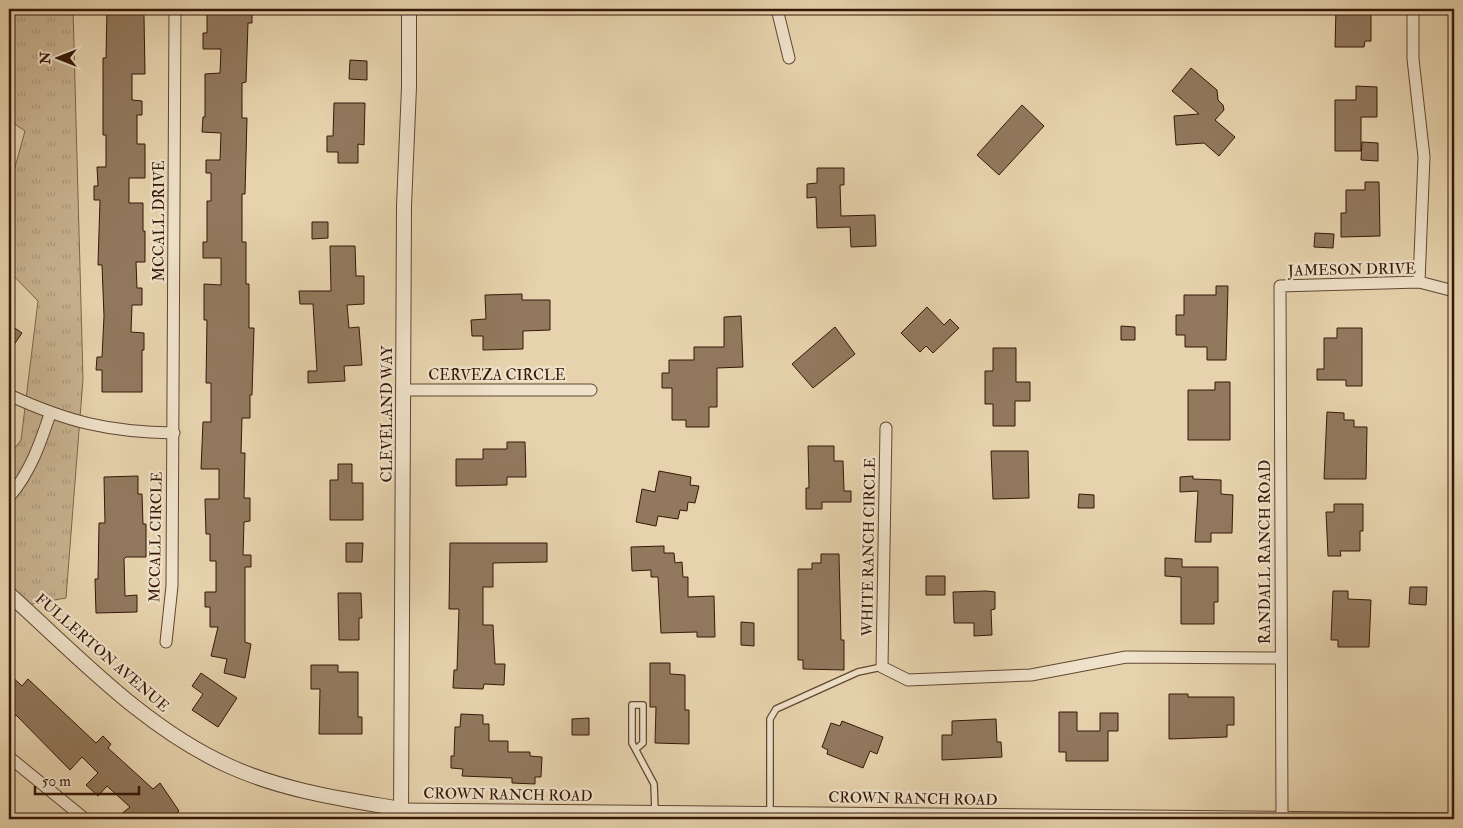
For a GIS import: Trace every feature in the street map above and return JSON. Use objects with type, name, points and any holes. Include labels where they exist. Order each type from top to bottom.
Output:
[{"type":"street","name":"MCCALL DRIVE","points":[[174,433],[175,9]]},
{"type":"street","name":"CLEVELAND WAY","points":[[401,814],[404,206],[409,87],[409,9]]},
{"type":"street","points":[[778,9],[789,58]]},
{"type":"street","points":[[1413,9],[1413,59],[1424,157],[1419,282]]},
{"type":"street","name":"JAMESON DRIVE","points":[[1280,286],[1419,282],[1454,291]]},
{"type":"street","name":"RANDALL RANCH ROAD","points":[[1280,286],[1282,817]]},
{"type":"street","name":"CERVEZA CIRCLE","points":[[403,390],[591,390]]},
{"type":"street","points":[[9,395],[50,414],[96,427],[136,433],[174,433]]},
{"type":"street","points":[[9,497],[20,484],[38,449],[50,414]]},
{"type":"street","name":"WHITE RANCH CIRCLE","points":[[882,667],[886,428]]},
{"type":"street","name":"MCCALL CIRCLE","points":[[166,642],[172,586],[174,433]]},
{"type":"street","name":"FULLERTON AVENUE","points":[[9,594],[124,698],[185,744],[230,767],[281,785],[328,798],[401,814]]},
{"type":"street","points":[[882,667],[908,680],[1031,675],[1126,657],[1280,658]]},
{"type":"street","points":[[9,757],[85,819]]},
{"type":"street","name":"CROWN RANCH ROAD","points":[[401,814],[655,812],[1454,819]]},
{"type":"lane","points":[[770,813],[770,719],[776,709],[858,672],[882,667]]},
{"type":"lane","points":[[636,750],[643,743],[642,705],[632,705],[632,743],[654,784],[655,812]]},
{"type":"green space","points":[[11,9],[73,9],[83,379],[66,598],[9,608],[9,456],[21,440],[38,301],[9,271],[9,189],[25,131],[9,120],[9,25]]},
{"type":"building","points":[[107,9],[142,9],[144,16],[145,74],[132,74],[132,100],[142,101],[142,115],[137,115],[137,144],[145,144],[145,178],[129,178],[129,203],[143,203],[143,231],[145,231],[145,262],[136,262],[137,288],[142,288],[142,305],[132,305],[131,332],[144,333],[142,392],[102,392],[102,370],[96,370],[97,357],[102,357],[104,316],[102,265],[98,265],[100,200],[94,200],[94,186],[98,186],[97,167],[106,167],[106,135],[103,135],[103,58],[106,58]]},
{"type":"building","points":[[207,9],[252,9],[252,23],[248,23],[246,82],[242,83],[242,118],[247,118],[245,194],[242,194],[242,242],[246,242],[246,284],[249,284],[249,328],[254,328],[250,418],[242,418],[241,453],[245,453],[244,498],[250,498],[250,521],[244,522],[243,555],[251,555],[251,567],[245,567],[245,642],[251,644],[245,678],[224,673],[227,659],[211,656],[218,627],[210,627],[210,607],[205,607],[205,592],[216,592],[216,561],[210,561],[210,534],[206,534],[205,499],[219,499],[219,469],[201,469],[203,422],[211,422],[211,383],[206,383],[207,320],[204,320],[204,284],[221,285],[221,258],[203,258],[203,242],[207,242],[207,201],[211,201],[211,173],[206,173],[206,160],[220,160],[221,133],[202,132],[203,117],[205,117],[205,74],[220,73],[221,49],[203,49],[203,33],[207,33]]},
{"type":"building","points":[[1336,9],[1371,9],[1371,41],[1365,41],[1364,47],[1335,47]]},
{"type":"building","points":[[350,60],[367,61],[367,80],[349,79]]},
{"type":"building","points":[[1191,68],[1217,90],[1218,100],[1223,105],[1224,110],[1215,120],[1235,137],[1219,156],[1204,143],[1176,145],[1174,116],[1199,114],[1172,91]]},
{"type":"building","points":[[1356,86],[1377,87],[1377,117],[1361,117],[1361,151],[1335,151],[1335,100],[1356,100]]},
{"type":"building","points":[[334,103],[365,103],[364,145],[358,144],[358,163],[338,163],[338,152],[327,152],[327,136],[333,136]]},
{"type":"building","points":[[1022,105],[1044,126],[999,175],[977,155]]},
{"type":"building","points":[[1362,142],[1378,143],[1378,161],[1361,160]]},
{"type":"building","points":[[817,168],[844,168],[844,185],[840,185],[841,216],[875,215],[876,246],[851,247],[850,227],[817,228],[816,197],[807,198],[807,184],[817,183]]},
{"type":"building","points":[[1365,182],[1379,182],[1380,236],[1341,237],[1341,213],[1346,213],[1346,190],[1365,190]]},
{"type":"building","points":[[312,222],[328,222],[328,238],[312,239]]},
{"type":"building","points":[[1315,233],[1334,234],[1333,248],[1314,247]]},
{"type":"building","points":[[330,246],[355,246],[356,276],[364,276],[364,304],[347,305],[349,328],[359,327],[362,365],[344,366],[345,381],[308,383],[308,371],[317,371],[313,304],[300,304],[299,291],[331,291]]},
{"type":"building","points":[[1216,286],[1228,286],[1226,360],[1207,360],[1207,347],[1185,347],[1185,335],[1176,335],[1176,315],[1184,315],[1184,295],[1216,295]]},
{"type":"building","points":[[522,294],[522,300],[550,300],[550,330],[523,331],[523,349],[483,350],[483,336],[472,336],[471,320],[486,319],[485,295]]},
{"type":"building","points":[[927,307],[944,325],[950,319],[959,328],[933,353],[926,346],[920,352],[901,333]]},
{"type":"building","points":[[741,316],[743,367],[717,368],[717,407],[709,407],[709,427],[686,427],[686,420],[672,420],[672,388],[662,388],[662,373],[669,373],[669,360],[694,360],[694,347],[724,347],[724,317]]},
{"type":"building","points":[[9,324],[22,333],[9,352]]},
{"type":"building","points":[[1121,326],[1135,327],[1135,340],[1121,340]]},
{"type":"building","points":[[835,327],[855,354],[813,388],[792,364]]},
{"type":"building","points":[[1337,328],[1362,328],[1362,386],[1346,386],[1346,380],[1317,380],[1317,369],[1324,369],[1324,338],[1337,338]]},
{"type":"building","points":[[993,348],[1016,348],[1016,382],[1030,382],[1030,401],[1015,401],[1015,426],[993,426],[993,404],[985,404],[985,371],[993,371]]},
{"type":"building","points":[[1215,382],[1230,382],[1230,440],[1188,440],[1188,390],[1215,390]]},
{"type":"building","points":[[1327,412],[1344,413],[1344,420],[1354,420],[1354,427],[1367,427],[1366,479],[1324,479]]},
{"type":"building","points":[[507,442],[525,442],[526,477],[507,477],[507,485],[456,486],[456,459],[483,459],[483,449],[507,449]]},
{"type":"building","points":[[808,446],[834,446],[834,461],[843,461],[844,491],[851,491],[851,502],[822,502],[822,509],[806,509],[806,488],[809,488]]},
{"type":"building","points":[[991,451],[1028,451],[1029,498],[993,499]]},
{"type":"building","points":[[338,464],[352,464],[352,483],[363,483],[363,520],[330,520],[330,480],[338,480]]},
{"type":"building","points":[[659,471],[691,477],[690,485],[699,486],[695,503],[688,502],[687,511],[680,510],[678,519],[658,516],[656,526],[636,522],[642,489],[655,492]]},
{"type":"building","points":[[138,476],[138,494],[142,494],[143,524],[146,524],[146,557],[126,557],[124,559],[125,596],[137,595],[137,612],[96,613],[95,579],[98,579],[99,523],[105,523],[104,477]]},
{"type":"building","points":[[1193,476],[1193,479],[1221,480],[1221,494],[1233,495],[1232,533],[1211,533],[1211,542],[1195,542],[1198,491],[1180,492],[1180,477]]},
{"type":"building","points":[[1079,494],[1094,495],[1094,508],[1078,508]]},
{"type":"building","points":[[1334,504],[1363,504],[1363,531],[1360,531],[1360,551],[1340,551],[1341,556],[1328,556],[1326,512],[1334,512]]},
{"type":"building","points":[[346,543],[363,543],[362,562],[346,562]]},
{"type":"building","points":[[450,543],[547,543],[547,562],[493,563],[493,587],[483,587],[483,625],[493,625],[495,664],[505,664],[504,685],[484,684],[483,689],[453,688],[454,670],[457,670],[459,609],[449,609]]},
{"type":"building","points":[[664,546],[664,553],[674,553],[675,563],[682,562],[683,577],[688,577],[688,597],[714,596],[715,637],[697,637],[697,632],[661,633],[658,577],[651,577],[651,570],[632,571],[631,547]]},
{"type":"building","points":[[821,554],[839,554],[841,640],[844,640],[844,670],[803,669],[803,660],[798,660],[798,569],[812,569],[812,563],[821,563]]},
{"type":"building","points":[[1165,558],[1182,559],[1182,567],[1218,567],[1218,602],[1214,602],[1214,624],[1181,624],[1181,577],[1165,576]]},
{"type":"building","points":[[926,576],[945,576],[945,595],[926,595]]},
{"type":"building","points":[[1410,587],[1427,587],[1426,605],[1409,604]]},
{"type":"building","points":[[1333,591],[1348,591],[1348,599],[1371,600],[1369,647],[1338,647],[1338,640],[1331,640]]},
{"type":"building","points":[[953,592],[995,592],[995,609],[991,610],[992,635],[974,636],[974,623],[954,623]]},
{"type":"building","points":[[338,593],[361,593],[362,618],[359,618],[359,640],[339,640]]},
{"type":"building","points":[[741,622],[754,623],[754,646],[741,645]]},
{"type":"building","points":[[650,663],[670,663],[670,674],[685,675],[685,710],[689,710],[689,744],[655,743],[656,707],[650,707]]},
{"type":"building","points":[[311,665],[338,665],[338,672],[358,672],[358,717],[362,717],[362,734],[319,734],[320,689],[311,689]]},
{"type":"building","points":[[201,673],[237,698],[218,727],[192,710],[203,694],[192,686]]},
{"type":"building","points":[[9,674],[22,686],[28,679],[96,743],[103,736],[111,744],[108,748],[153,789],[160,783],[179,811],[169,819],[115,819],[130,807],[107,786],[98,796],[86,785],[98,773],[82,757],[70,770],[16,715],[9,722]]},
{"type":"building","points":[[1169,694],[1188,694],[1188,697],[1234,697],[1234,725],[1227,725],[1227,737],[1169,739]]},
{"type":"building","points":[[1059,712],[1077,712],[1077,731],[1100,731],[1100,713],[1118,713],[1118,731],[1108,731],[1108,761],[1066,761],[1066,752],[1059,752]]},
{"type":"building","points":[[461,714],[483,715],[483,724],[489,724],[489,741],[508,741],[508,752],[530,752],[530,756],[542,757],[541,777],[535,777],[535,784],[512,783],[512,778],[462,776],[463,769],[451,768],[451,756],[454,756],[455,727],[460,727]]},
{"type":"building","points":[[589,718],[589,735],[572,735],[572,719]]},
{"type":"building","points":[[996,719],[997,742],[1001,742],[1002,757],[942,760],[942,735],[952,735],[952,721]]},
{"type":"building","points":[[842,721],[883,737],[877,754],[870,751],[863,768],[827,754],[828,750],[822,747],[831,723],[840,726]]}]
